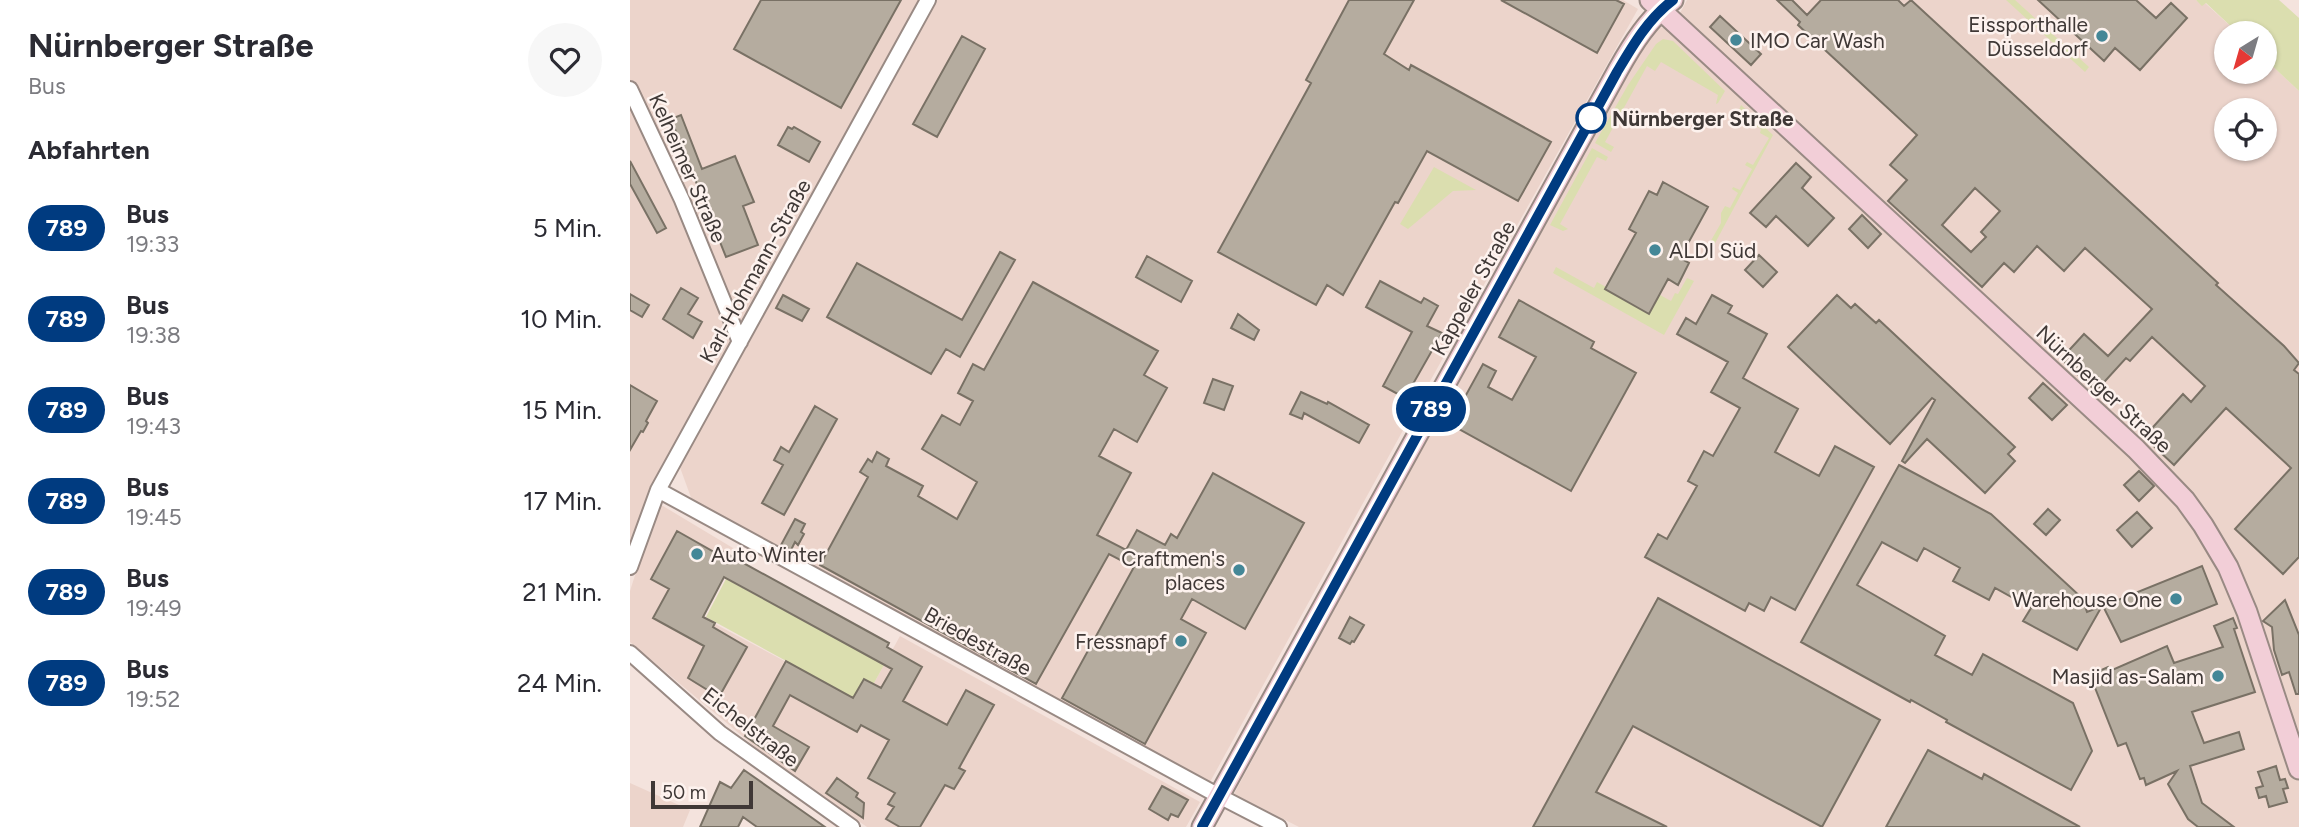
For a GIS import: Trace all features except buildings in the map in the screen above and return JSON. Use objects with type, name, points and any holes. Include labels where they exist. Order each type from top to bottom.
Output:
[{"type":"street","name":"Karl-Hohmann-Straße","points":[[630,567],[658,490],[928,0]]},
{"type":"street","name":"Nürnberger Straße","points":[[1661,3],[2177,490],[2217,547],[2234,581],[2299,769]]},
{"type":"street","name":"Kappeler Straße","points":[[1202,827],[1617,72],[1661,3]]},
{"type":"street","name":"Kelheimer Straße","points":[[630,89],[682,200],[740,342]]},
{"type":"street","name":"Briedestraße","points":[[658,490],[1279,827]]},
{"type":"street","name":"Eichelstraße","points":[[630,653],[720,733],[852,827]]},
{"type":"shaded area","points":[[630,0],[923,0],[652,487],[630,543]]},
{"type":"shaded area","points":[[935,0],[1623,0],[1638,9],[1210,782],[693,503],[678,462]]},
{"type":"shaded area","points":[[1687,0],[2196,0],[2202,5],[2205,3],[2225,21],[2214,21],[2214,84],[2277,84],[2277,70],[2299,91],[2299,753],[2193,503],[1692,34],[1680,13]]},
{"type":"shaded area","points":[[1657,27],[1674,29],[2187,507],[2243,613],[2299,781],[2299,827],[1299,827],[1234,794],[1622,72]]},
{"type":"shaded area","points":[[658,503],[738,551],[702,617],[863,703],[900,636],[1200,802],[1186,827],[867,827],[766,756],[630,642],[630,591]]},
{"type":"shaded area","points":[[630,783],[690,810],[683,827],[630,827]]},
{"type":"green space","points":[[2006,0],[2015,0],[2089,67],[2085,72]]},
{"type":"green space","points":[[2196,0],[2279,0],[2299,18],[2299,91],[2277,70],[2277,21],[2225,21],[2206,3],[2202,6]]},
{"type":"green space","points":[[1663,39],[1673,41],[1725,91],[1716,104],[1718,95],[1661,62],[1655,71],[1647,66],[1605,142],[1614,147],[1611,152],[1595,143],[1628,85],[1656,44]]},
{"type":"green space","points":[[1741,105],[1773,135],[1706,260],[1701,258],[1721,223],[1721,213],[1725,206],[1730,208],[1738,193],[1733,187],[1740,190],[1752,169],[1745,165],[1747,162],[1753,165],[1769,138],[1760,133],[1761,129],[1737,115]]},
{"type":"green space","points":[[1592,148],[1608,157],[1606,161],[1597,157],[1560,224],[1568,229],[1563,231],[1550,225]]},
{"type":"green space","points":[[1434,167],[1476,190],[1453,191],[1408,229],[1400,224]]},
{"type":"green space","points":[[1556,267],[1594,288],[1597,282],[1649,313],[1660,295],[1671,301],[1687,278],[1694,281],[1664,335],[1553,273]]},
{"type":"green space","points":[[726,579],[884,665],[863,703],[706,617]]},
{"type":"bus line","name":"789","points":[[1202,827],[1617,72],[1646,27],[1661,9],[1673,0]]},
{"type":"place","name":"Eissporthalle Düsseldorf","points":[[2102,36]]},
{"type":"place","name":"IMO Car Wash","points":[[1736,40]]},
{"type":"place","name":"Nürnberger Straße","points":[[1591,118]]},
{"type":"place","name":"ALDI Süd","points":[[1655,250]]},
{"type":"place","name":"Auto Winter","points":[[697,554]]},
{"type":"place","name":"Craftmen's places","points":[[1239,570]]},
{"type":"place","name":"Warehouse One","points":[[2176,599]]},
{"type":"place","name":"Fressnapf","points":[[1181,641]]},
{"type":"place","name":"Masjid as-Salam","points":[[2218,676]]}]
